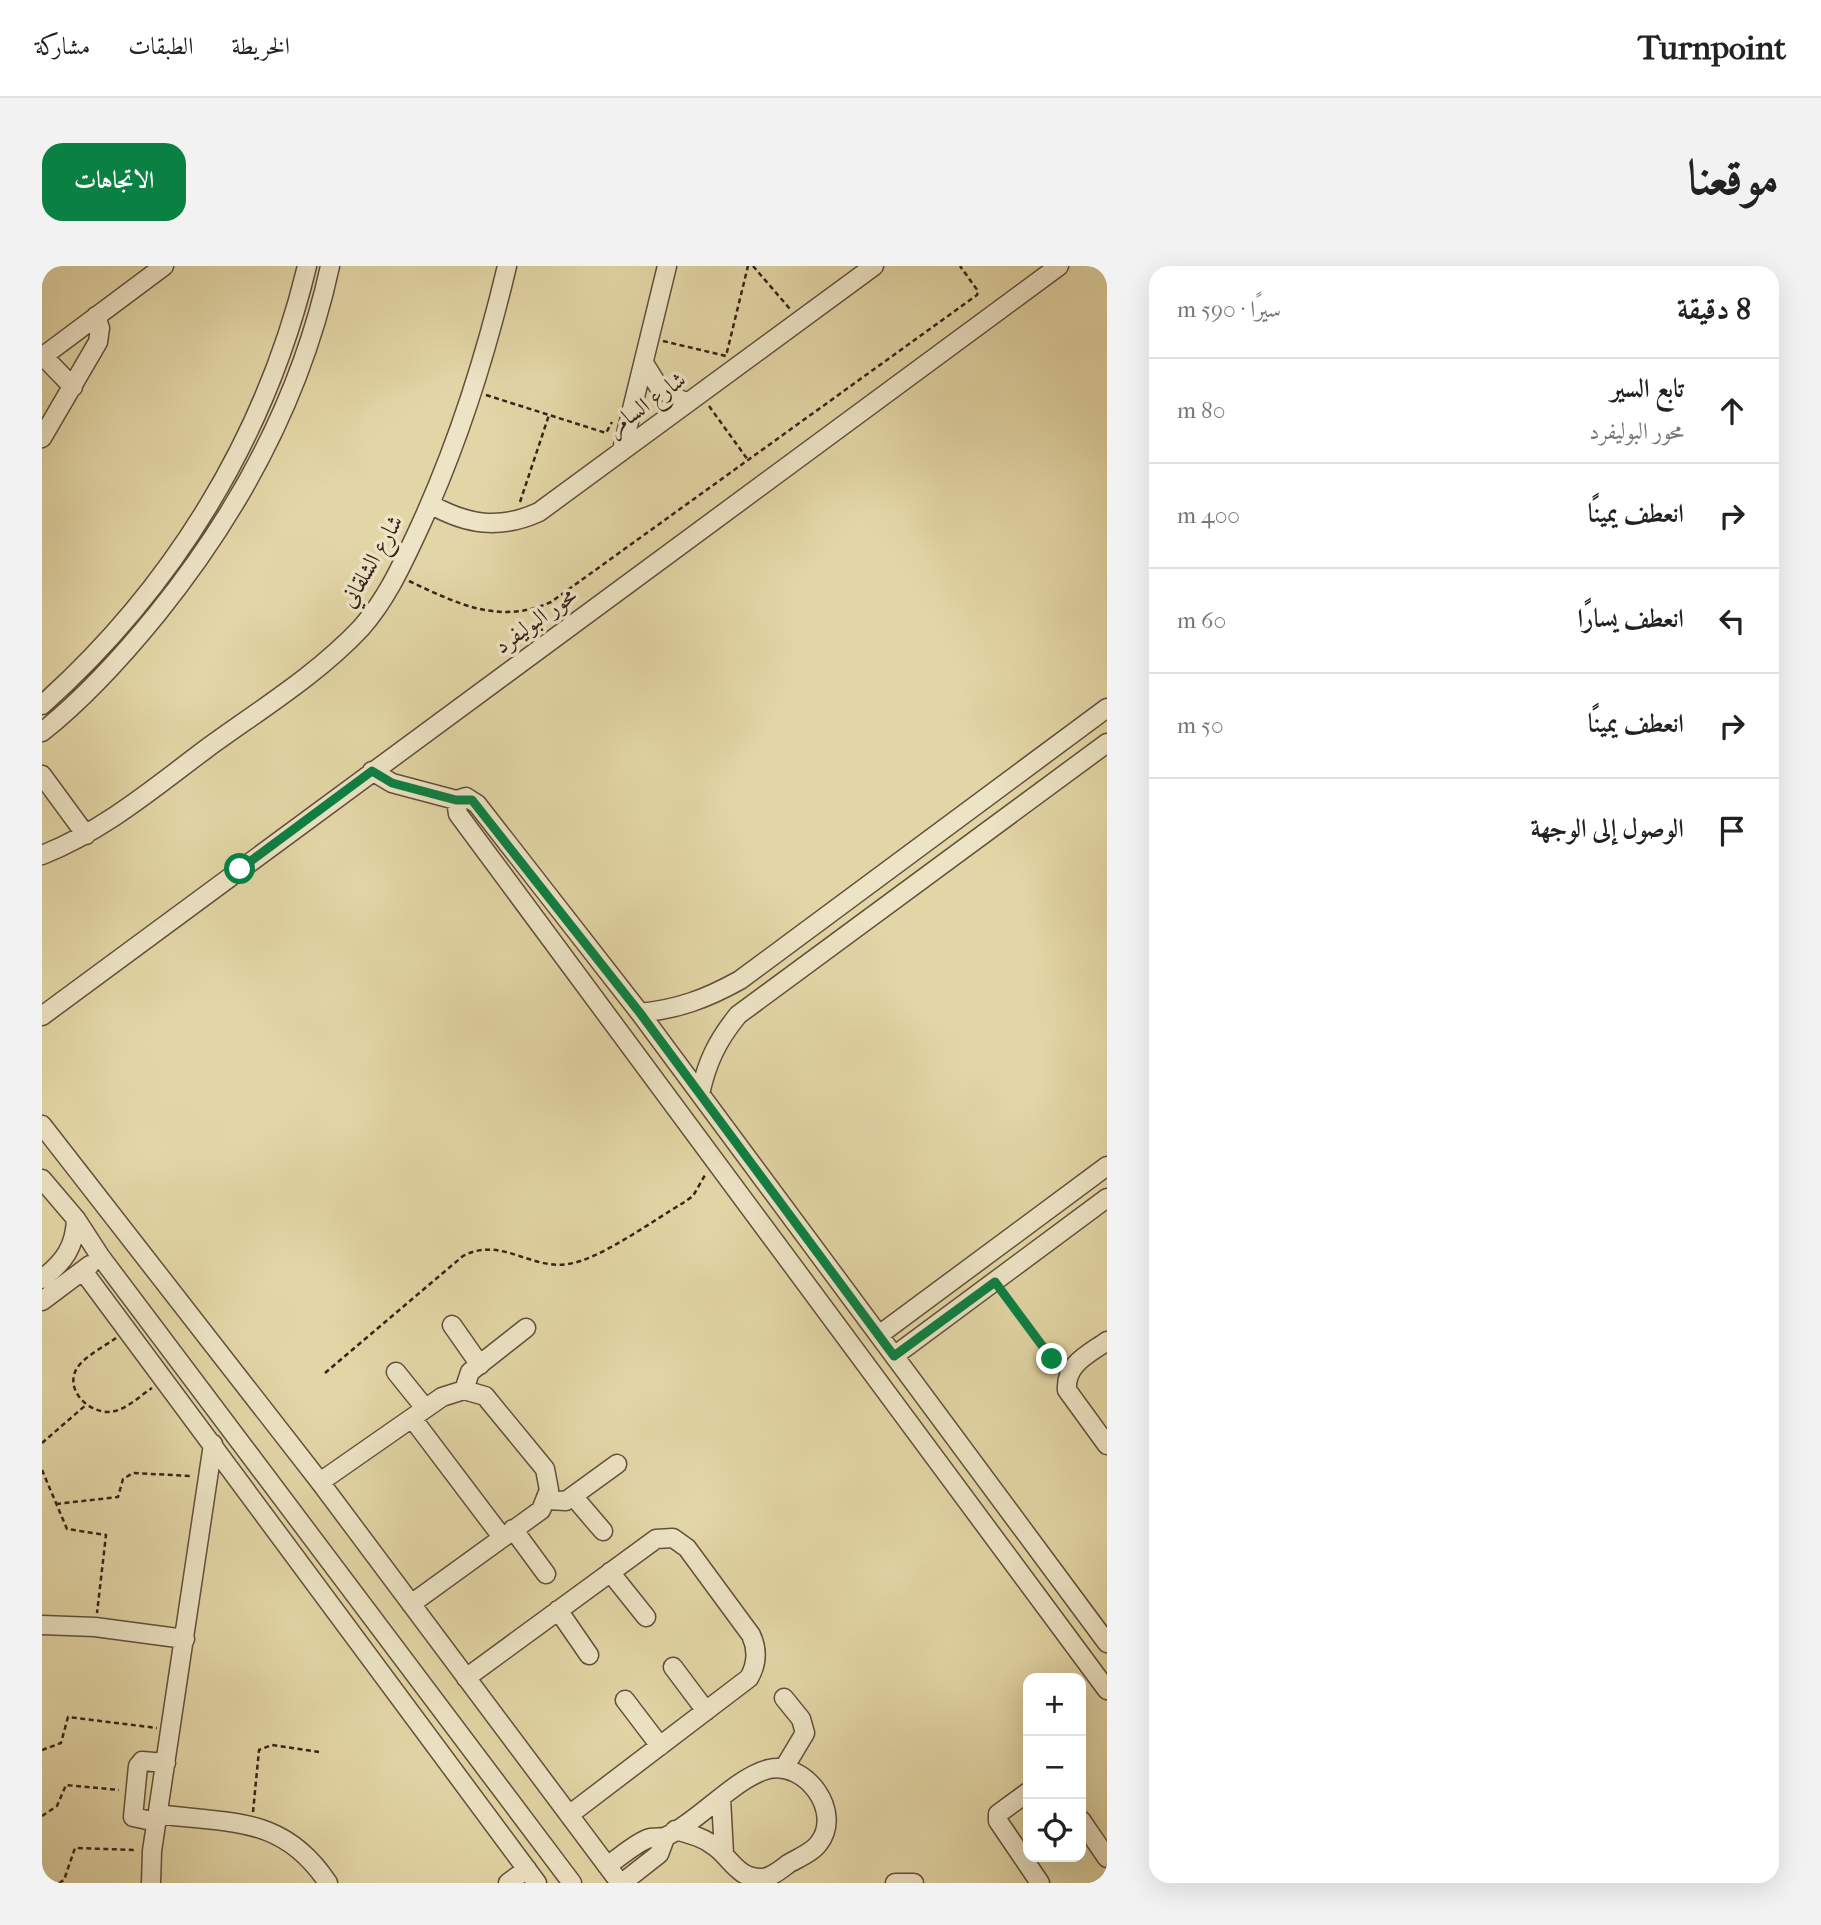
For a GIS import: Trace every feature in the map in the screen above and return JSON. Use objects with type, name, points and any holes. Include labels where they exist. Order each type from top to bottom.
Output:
[{"type":"street","points":[[73,387],[42,356],[164,266]]},
{"type":"street","points":[[42,705],[94,656],[143,598],[196,528],[249,434],[280,359],[307,266]]},
{"type":"street","points":[[42,732],[108,671],[215,539],[270,440],[302,366],[330,266]]},
{"type":"street","name":"شارع الشلقاني","points":[[42,855],[86,835],[143,796],[348,642],[379,604],[430,504],[473,391],[508,266]]},
{"type":"street","points":[[622,450],[667,266]]},
{"type":"street","name":"شارع السامر","points":[[430,504],[473,522],[514,522],[539,512],[874,266]]},
{"type":"street","name":"محور البوليفرد","points":[[42,1016],[1059,266]]},
{"type":"street","points":[[42,438],[98,342],[100,328],[96,316]]},
{"type":"street","points":[[644,363],[660,389],[693,398]]},
{"type":"street","points":[[143,598],[159,611]]},
{"type":"street","points":[[640,1013],[676,1009],[707,998],[740,979],[1107,708]]},
{"type":"street","points":[[700,1094],[713,1049],[738,1015],[1105,749]]},
{"type":"street","points":[[372,771],[392,783],[456,800],[466,797],[477,804],[640,1013],[1107,1642]]},
{"type":"street","points":[[42,775],[86,835]]},
{"type":"street","points":[[456,800],[458,814],[1107,1690]]},
{"type":"street","points":[[42,1125],[320,1482],[607,1866],[621,1883],[659,1854],[670,1834],[762,1771],[784,1768],[795,1771],[813,1785],[824,1803],[826,1825],[818,1845],[767,1878],[740,1872],[724,1854],[702,1838],[670,1834],[647,1839],[607,1866]]},
{"type":"street","points":[[879,1335],[1107,1166]]},
{"type":"street","points":[[42,1179],[76,1219],[100,1256],[572,1883]]},
{"type":"street","points":[[894,1356],[1107,1198]]},
{"type":"street","points":[[42,1279],[61,1263],[70,1250],[76,1219]]},
{"type":"street","points":[[792,1267],[815,1251]]},
{"type":"street","points":[[42,1301],[100,1256]]},
{"type":"street","points":[[83,1271],[532,1876],[508,1883]]},
{"type":"street","points":[[452,1325],[480,1365]]},
{"type":"street","points":[[464,1390],[466,1377],[526,1328]]},
{"type":"street","points":[[1107,1341],[1071,1368],[1066,1378],[1067,1390],[1107,1445]]},
{"type":"street","points":[[396,1372],[419,1413],[508,1533],[546,1574]]},
{"type":"street","points":[[320,1482],[442,1397],[464,1390],[485,1396],[545,1469],[549,1479],[547,1500],[541,1510],[411,1604]]},
{"type":"street","points":[[151,1883],[152,1851],[213,1444]]},
{"type":"street","points":[[547,1500],[559,1502],[573,1496],[617,1464]]},
{"type":"street","points":[[573,1496],[603,1531]]},
{"type":"street","points":[[466,1678],[656,1539],[673,1538],[687,1548],[751,1635],[756,1657],[749,1678],[569,1815]]},
{"type":"street","points":[[610,1572],[646,1617]]},
{"type":"street","points":[[558,1610],[589,1655]]},
{"type":"street","points":[[42,1625],[96,1627],[185,1639]]},
{"type":"street","points":[[673,1667],[706,1711]]},
{"type":"street","points":[[783,1698],[801,1719],[805,1733],[784,1768]]},
{"type":"street","points":[[625,1700],[660,1746]]},
{"type":"street","points":[[166,1763],[139,1763],[133,1817],[251,1826],[291,1840],[328,1883]]},
{"type":"street","points":[[1023,1796],[998,1814],[998,1821],[1040,1883]]},
{"type":"street","points":[[721,1798],[724,1854]]},
{"type":"street","points":[[1086,1827],[1107,1858]]},
{"type":"street","points":[[895,1883],[914,1883]]},
{"type":"path","points":[[653,327],[664,330],[662,341],[726,356],[748,266]]},
{"type":"path","points":[[753,266],[799,320]]},
{"type":"path","points":[[396,575],[479,611],[517,613],[551,602],[977,295],[978,291],[960,266]]},
{"type":"path","points":[[473,391],[606,433],[610,422],[628,427]]},
{"type":"path","points":[[693,398],[748,460]]},
{"type":"path","points":[[520,502],[549,415]]},
{"type":"path","points":[[325,1373],[463,1256],[487,1248],[504,1250],[548,1264],[584,1260],[693,1196],[704,1177],[710,1155]]},
{"type":"path","points":[[995,1282],[1066,1378]]},
{"type":"path","points":[[127,1330],[76,1369],[74,1387],[87,1404],[99,1411],[117,1410],[164,1379]]},
{"type":"path","points":[[42,1443],[87,1404]]},
{"type":"path","points":[[42,1470],[67,1529],[106,1535],[96,1627]]},
{"type":"path","points":[[56,1504],[117,1497],[123,1479],[133,1473],[208,1476]]},
{"type":"path","points":[[42,1751],[61,1743],[68,1717],[171,1730]]},
{"type":"path","points":[[251,1826],[260,1750],[272,1745],[319,1752]]},
{"type":"path","points":[[42,1816],[57,1806],[66,1785],[135,1791]]},
{"type":"path","points":[[59,1883],[64,1880],[75,1848],[152,1851]]},
{"type":"route","points":[[240,869],[372,771],[392,783],[456,800],[460,797],[472,800],[640,1013],[894,1356],[995,1282],[1052,1359]]}]
